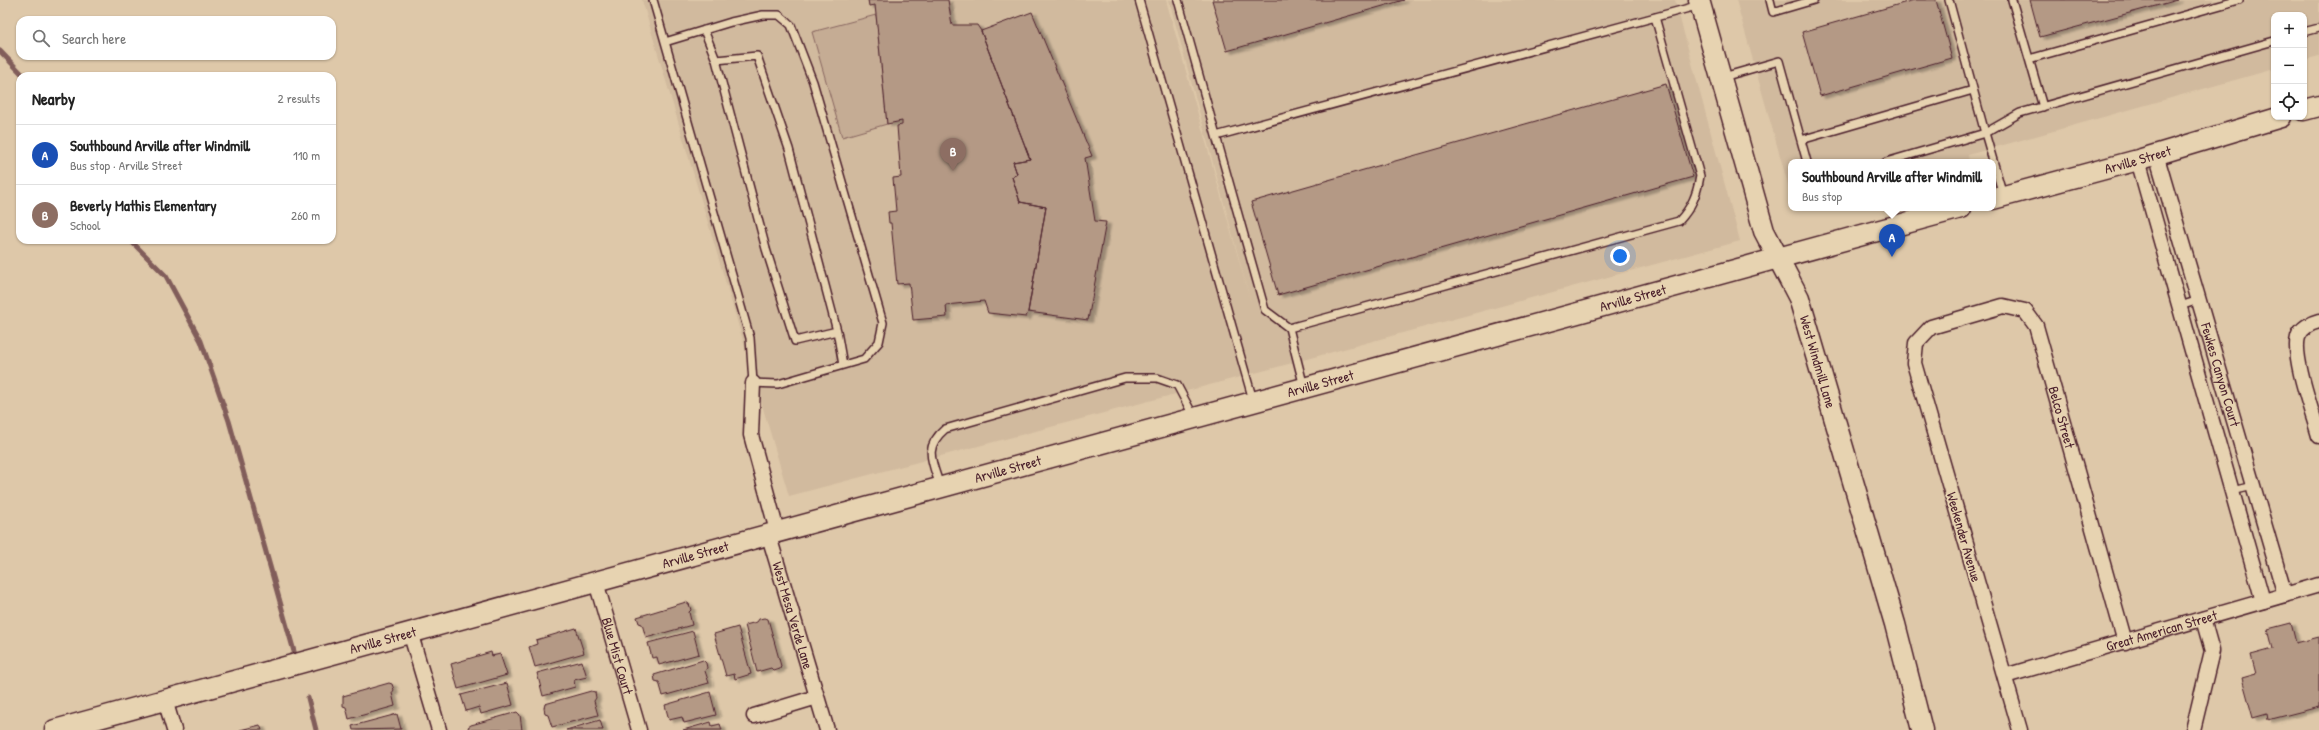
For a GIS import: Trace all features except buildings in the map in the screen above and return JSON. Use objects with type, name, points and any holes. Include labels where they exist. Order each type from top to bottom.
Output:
[{"type":"street","name":"West Windmill Lane","points":[[1699,2],[1764,231],[1799,298],[1894,624],[1922,730]]},
{"type":"street","points":[[2307,109],[2319,106]]},
{"type":"street","name":"Arville Street","points":[[1998,198],[2147,157],[2271,120]]},
{"type":"street","name":"Fewkes Canyon Court","points":[[2147,157],[2199,300],[2285,595]]},
{"type":"street","name":"Fewkes Canyon Court","points":[[2147,157],[2180,306],[2263,601]]},
{"type":"street","name":"Arville Street","points":[[54,730],[596,582],[940,486],[1951,211]]},
{"type":"street","name":"Belco Street","points":[[1916,343],[1931,327],[2003,306],[2025,311],[2036,326],[2125,642]]},
{"type":"street","points":[[2319,321],[2310,324],[2299,336],[2296,352],[2319,436]]},
{"type":"street","name":"Weekender Avenue","points":[[1916,343],[1914,363],[2020,730]]},
{"type":"street","name":"West Mesa Verde Lane","points":[[753,383],[751,435],[773,532],[827,730]]},
{"type":"street","name":"Blue Mist Court","points":[[596,582],[639,730]]},
{"type":"street","name":"Great American Street","points":[[2005,676],[2319,585]]},
{"type":"street","points":[[2192,730],[2212,651],[2203,619]]},
{"type":"street","points":[[410,632],[439,730]]},
{"type":"street","points":[[754,716],[817,697]]},
{"type":"street","points":[[165,700],[174,730]]},
{"type":"lane","points":[[653,0],[665,42],[750,338],[753,383],[778,384],[864,359],[879,342],[883,323],[813,82],[791,25],[779,15],[763,15],[704,30],[665,42]]},
{"type":"lane","points":[[1139,0],[1253,401]]},
{"type":"lane","points":[[1178,0],[1265,310],[1289,328],[1304,387]]},
{"type":"lane","points":[[1770,0],[1773,12],[1814,0]]},
{"type":"lane","points":[[1949,0],[1985,133],[1990,159]]},
{"type":"lane","points":[[2012,0],[2043,107]]},
{"type":"lane","points":[[2029,59],[2239,0]]},
{"type":"lane","points":[[1216,136],[1655,17],[1699,2]]},
{"type":"lane","points":[[1289,328],[1679,221],[1688,212],[1696,196],[1700,176],[1655,17]]},
{"type":"lane","points":[[2307,31],[2319,28]]},
{"type":"lane","points":[[704,30],[716,60],[766,249],[795,341],[837,331]]},
{"type":"lane","points":[[1896,159],[1985,133],[2020,113],[2271,41]]},
{"type":"lane","points":[[716,60],[757,56],[789,149],[837,331],[843,365]]},
{"type":"lane","points":[[1720,78],[1779,61],[1806,159]]},
{"type":"lane","points":[[1801,140],[1973,90]]},
{"type":"lane","points":[[1996,188],[1998,198]]},
{"type":"lane","points":[[2180,306],[2199,300]]},
{"type":"lane","points":[[940,486],[931,453],[934,439],[945,430],[1125,378],[1157,378],[1176,385],[1194,417]]},
{"type":"lane","points":[[2232,491],[2253,486]]},
{"type":"shaded area","points":[[642,0],[1166,0],[1251,303],[1169,0],[1675,0],[1740,241],[1270,369],[789,496]]},
{"type":"shaded area","points":[[1736,0],[2319,0],[2319,56],[2307,59],[2307,12],[2271,12],[2271,70],[1968,155],[1969,159],[1788,159],[1788,184]]},
{"type":"shaded area","points":[[876,15],[887,124],[842,137],[812,32]]},
{"type":"waterway","points":[[0,51],[20,72]]},
{"type":"waterway","points":[[134,244],[166,276],[201,341],[229,421],[295,655]]},
{"type":"waterway","points":[[308,698],[316,730]]},
{"type":"place","name":"Beverly Mathis Elementary","points":[[953,171]]},
{"type":"place","name":"Southbound Arville after Windmill","points":[[1892,257]]}]
